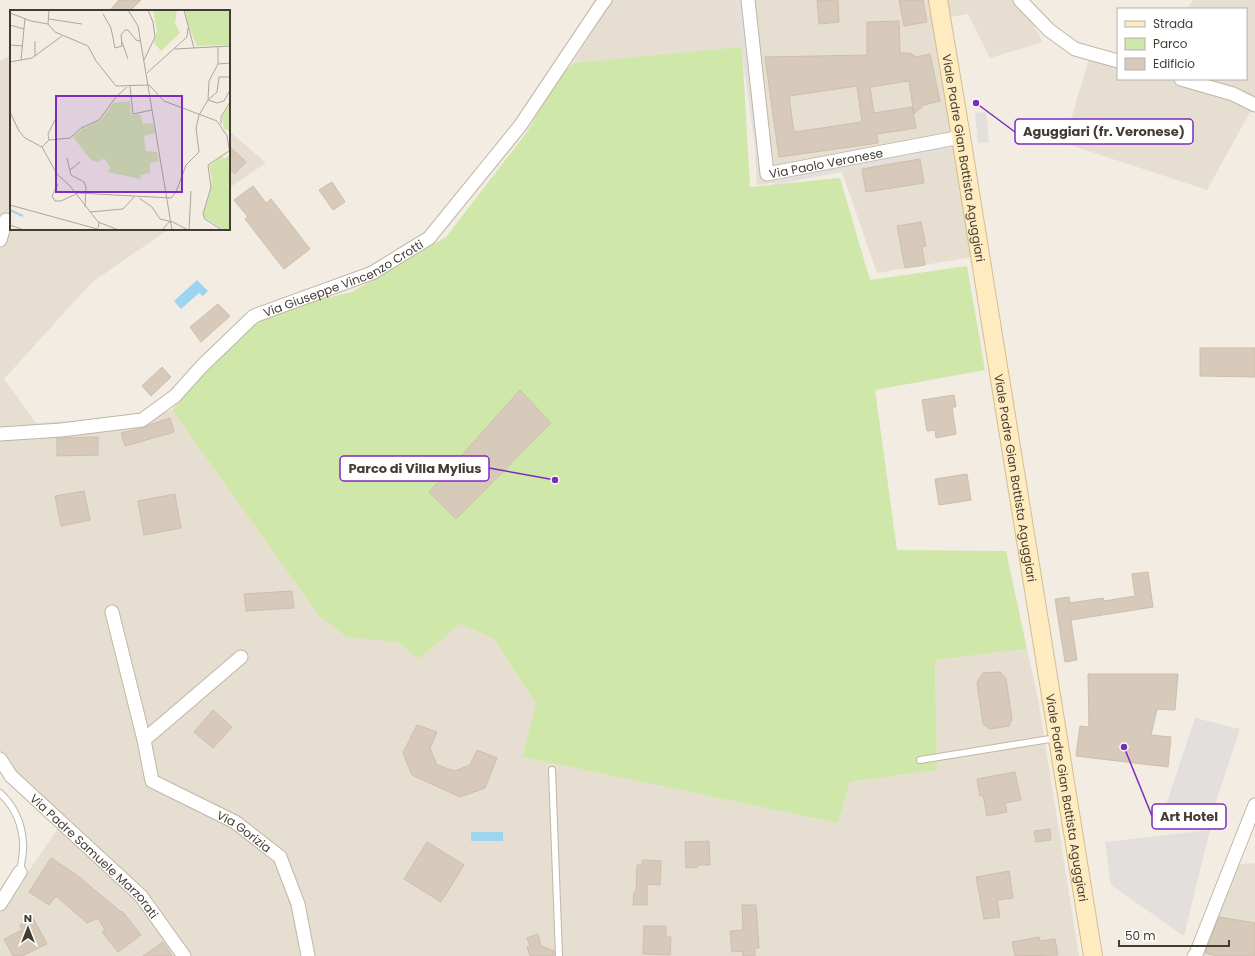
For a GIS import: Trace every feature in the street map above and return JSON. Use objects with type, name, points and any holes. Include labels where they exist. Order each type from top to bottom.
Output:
[{"type":"main road","name":"Viale Padre Gian Battista Aguggiari","points":[[938,0],[1093,956]]},
{"type":"street","name":"Via Giuseppe Vincenzo Crotti","points":[[0,434],[61,430],[142,420],[175,396],[202,366],[254,316],[372,273],[429,238],[520,126],[605,0]]},
{"type":"street","name":"Via Paolo Veronese","points":[[748,0],[767,174],[961,137]]},
{"type":"street","points":[[1020,0],[1049,30],[1075,49],[1117,61]]},
{"type":"street","points":[[1184,80],[1233,94],[1255,105]]},
{"type":"street","points":[[0,240],[4,218]]},
{"type":"street","name":"Via Gorizia","points":[[112,612],[144,740],[152,781],[235,822],[280,857],[298,904],[308,956]]},
{"type":"street","points":[[144,740],[241,657]]},
{"type":"street","name":"Via Padre Samuele Marzorati","points":[[0,759],[11,776],[141,896],[184,956]]},
{"type":"street","points":[[1194,956],[1255,806]]},
{"type":"street","points":[[0,904],[20,872]]},
{"type":"lane","points":[[920,760],[1058,738]]},
{"type":"lane","points":[[552,770],[559,956]]},
{"type":"lane","points":[[0,793],[18,816],[24,844],[20,872]]},
{"type":"shaded area","points":[[611,0],[1015,0],[1028,16],[1043,42],[990,58],[968,14],[935,20],[972,257],[877,273],[842,172],[757,185],[755,147],[742,48],[573,63]]},
{"type":"shaded area","points":[[735,0],[742,0],[761,146],[755,147]]},
{"type":"shaded area","points":[[1193,0],[1255,0],[1255,103],[1207,190],[1064,143],[1090,55],[1117,62],[1117,80],[1247,80],[1247,8],[1188,8]]},
{"type":"shaded area","points":[[10,56],[10,230],[168,230],[91,283],[4,379],[36,423],[136,417],[172,410],[319,616],[347,636],[397,642],[419,659],[460,624],[494,639],[536,704],[522,757],[838,823],[850,782],[937,770],[935,660],[1027,649],[1038,699],[1079,956],[0,956],[0,913],[61,824],[0,754],[0,61]]},
{"type":"shaded area","points":[[986,112],[989,142],[978,143],[975,113]]},
{"type":"shaded area","points":[[230,132],[266,163],[230,187]]},
{"type":"shaded area","points":[[945,142],[946,151],[774,185],[772,176]]},
{"type":"shaded area","points":[[1195,718],[1240,729],[1212,814],[1162,817]]},
{"type":"shaded area","points":[[1210,830],[1184,936],[1111,885],[1105,842]]},
{"type":"shaded area","points":[[1255,863],[1255,956],[1201,956],[1237,864]]},
{"type":"green space","points":[[742,47],[750,187],[840,178],[870,280],[967,266],[985,370],[875,390],[897,550],[1006,551],[1027,649],[935,660],[937,770],[850,782],[838,823],[522,757],[536,704],[494,639],[460,624],[419,659],[397,642],[347,637],[319,616],[172,410],[233,340],[267,317],[315,301],[352,292],[446,237],[527,132],[557,80],[573,63]]},
{"type":"water","points":[[197,280],[208,291],[203,296],[199,293],[181,309],[174,301]]},
{"type":"water","points":[[471,832],[503,832],[503,841],[471,841]]},
{"type":"building","points":[[119,0],[141,0],[131,10],[110,10]]},
{"type":"building","points":[[817,0],[838,0],[839,22],[819,24]]},
{"type":"building","points":[[899,0],[923,0],[927,22],[904,26]]},
{"type":"building","points":[[899,21],[900,53],[910,53],[916,57],[930,54],[940,101],[924,105],[914,114],[909,81],[870,87],[874,113],[912,107],[916,128],[877,134],[878,143],[779,157],[765,57],[867,55],[867,22]],"holes":[[[857,86],[862,122],[794,132],[789,96]]]},
{"type":"building","points":[[230,147],[246,162],[235,174],[230,169]]},
{"type":"building","points":[[920,159],[924,183],[866,192],[862,169]]},
{"type":"building","points":[[332,182],[345,202],[333,210],[319,190]]},
{"type":"building","points":[[253,186],[266,203],[271,199],[310,249],[284,269],[245,219],[248,217],[234,200]]},
{"type":"building","points":[[921,222],[926,246],[922,247],[925,265],[905,268],[897,226]]},
{"type":"building","points":[[218,304],[230,316],[201,342],[190,327]]},
{"type":"building","points":[[1200,348],[1255,348],[1255,377],[1200,376]]},
{"type":"building","points":[[162,367],[171,377],[151,396],[142,386]]},
{"type":"building","points":[[520,390],[551,423],[456,519],[429,492]]},
{"type":"building","points":[[954,395],[956,407],[952,407],[956,434],[936,438],[935,430],[927,431],[922,400]]},
{"type":"building","points":[[170,418],[174,432],[125,446],[121,433],[143,428]]},
{"type":"building","points":[[98,437],[98,455],[57,456],[57,438]]},
{"type":"building","points":[[967,474],[971,500],[939,505],[935,479]]},
{"type":"building","points":[[84,491],[90,520],[61,526],[55,496]]},
{"type":"building","points":[[175,494],[181,528],[144,535],[138,501]]},
{"type":"building","points":[[1148,572],[1153,607],[1071,620],[1077,660],[1065,662],[1055,599],[1069,597],[1070,603],[1103,598],[1104,601],[1135,596],[1132,574]]},
{"type":"building","points":[[292,591],[294,608],[246,611],[244,594]]},
{"type":"building","points":[[1000,672],[1006,679],[1012,719],[1009,726],[990,729],[983,724],[977,683],[983,673]]},
{"type":"building","points":[[1088,674],[1178,674],[1175,710],[1157,709],[1151,735],[1171,737],[1168,767],[1076,756],[1080,726],[1089,727]]},
{"type":"building","points":[[213,710],[232,727],[213,748],[194,732]]},
{"type":"building","points":[[417,725],[437,732],[430,748],[437,765],[455,771],[470,765],[477,750],[497,758],[485,788],[460,797],[412,775],[403,753]]},
{"type":"building","points":[[1015,772],[1021,800],[1005,803],[1007,812],[987,816],[983,795],[980,796],[977,779]]},
{"type":"building","points":[[1050,829],[1051,840],[1036,842],[1034,831]]},
{"type":"building","points":[[709,841],[710,865],[698,865],[698,867],[686,868],[685,842]]},
{"type":"building","points":[[427,842],[464,865],[441,902],[404,879]]},
{"type":"building","points":[[51,858],[78,876],[121,912],[122,911],[141,935],[118,952],[102,932],[105,930],[98,918],[87,923],[56,896],[49,905],[29,892]]},
{"type":"building","points":[[642,860],[661,861],[660,885],[647,884],[647,905],[633,905],[634,892],[636,892],[637,865],[642,865]]},
{"type":"building","points":[[1009,871],[1013,898],[997,900],[1000,917],[984,919],[976,877]]},
{"type":"building","points":[[742,905],[756,905],[759,948],[755,948],[755,956],[743,956],[742,951],[732,952],[730,931],[743,930]]},
{"type":"building","points":[[1219,917],[1255,923],[1255,956],[1217,956],[1205,953]]},
{"type":"building","points":[[33,918],[47,944],[22,956],[13,956],[4,939],[22,930],[20,925]]},
{"type":"building","points":[[644,926],[666,926],[666,937],[671,937],[670,955],[643,954]]},
{"type":"building","points":[[538,934],[541,946],[554,951],[554,956],[530,956],[527,947],[530,946],[527,938]]},
{"type":"building","points":[[1039,937],[1040,941],[1055,939],[1058,955],[1015,956],[1012,942]]},
{"type":"building","points":[[163,942],[172,956],[143,956]]},
{"type":"place","name":"Aguggiari (fr. Veronese)","points":[[976,103]]},
{"type":"place","name":"Parco di Villa Mylius","points":[[555,480]]},
{"type":"place","name":"Art Hotel","points":[[1124,747]]}]
